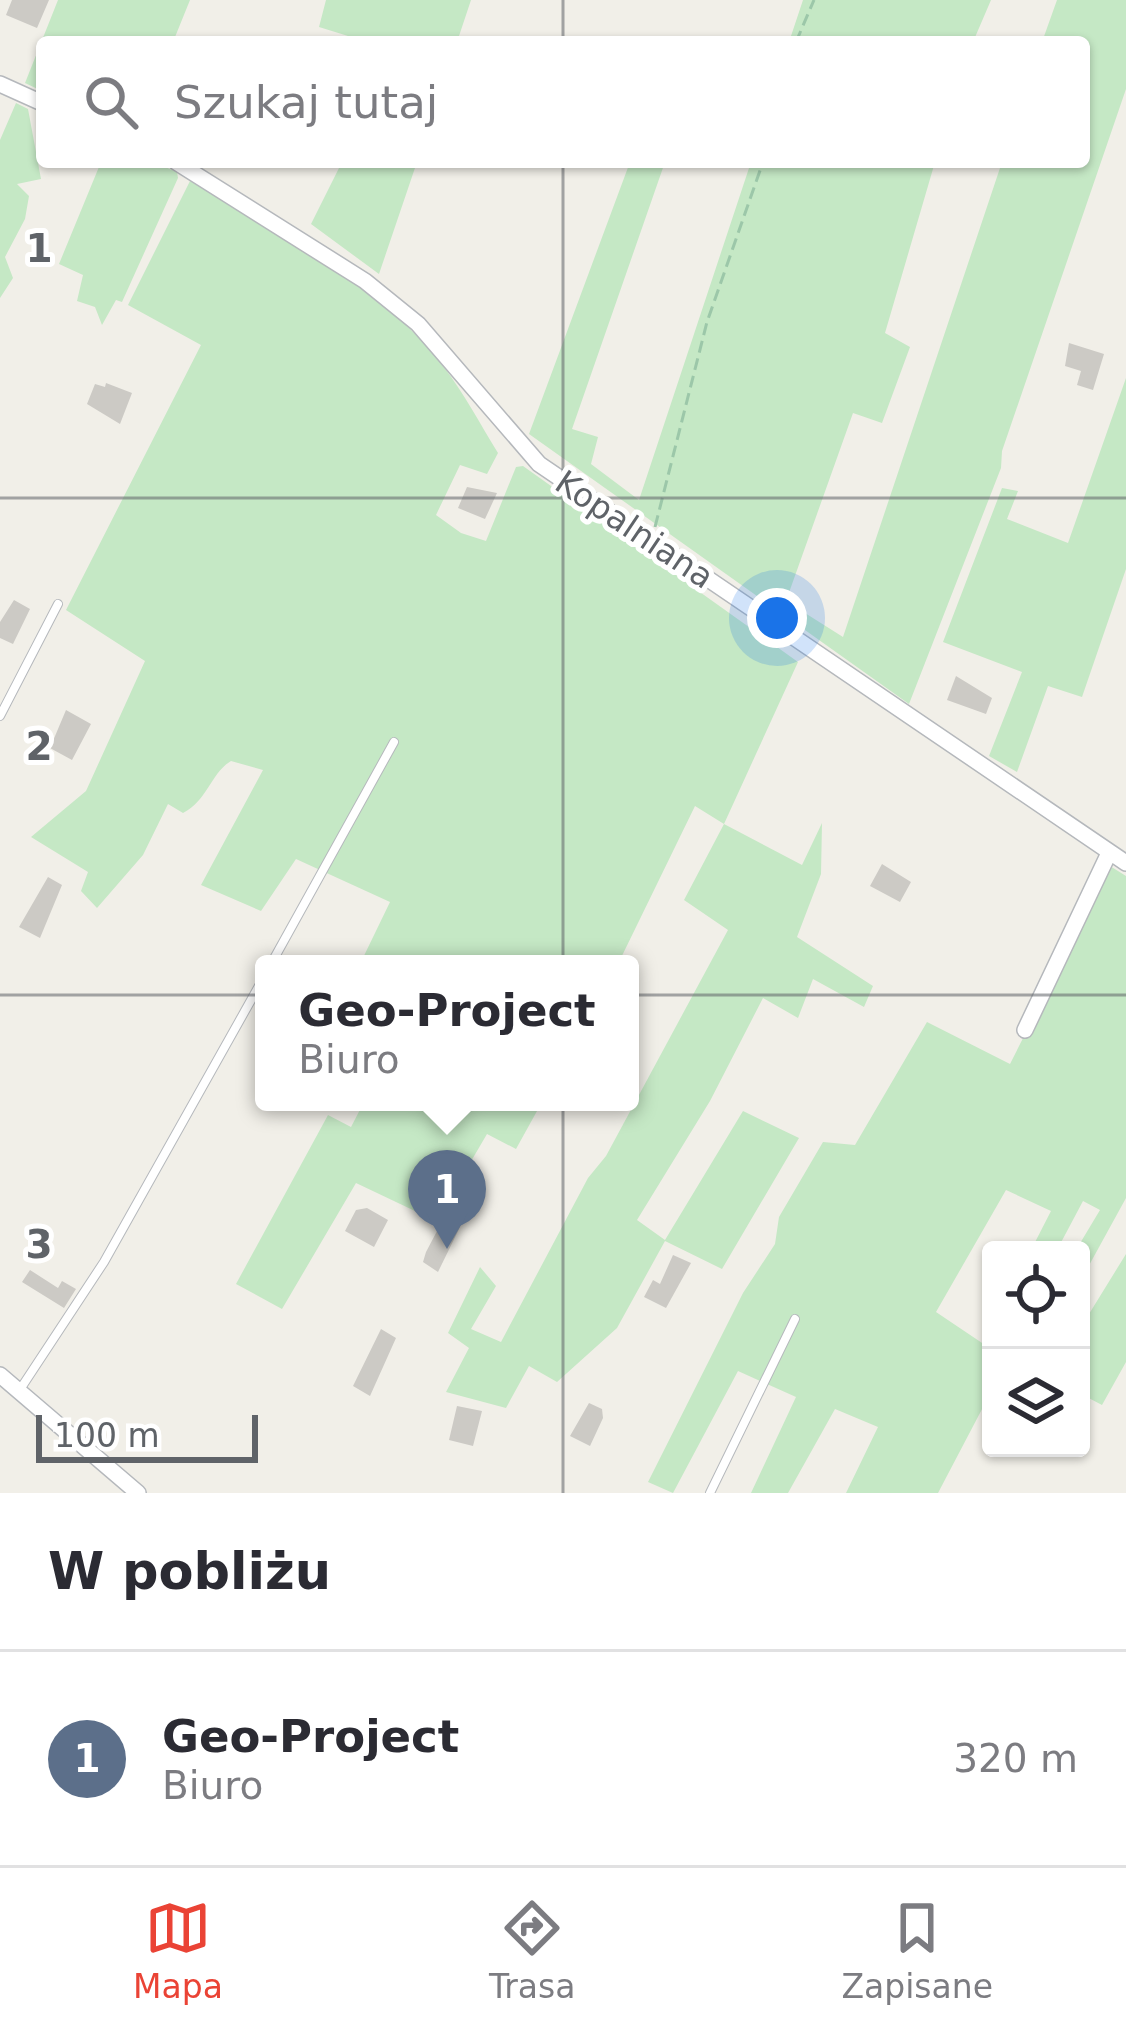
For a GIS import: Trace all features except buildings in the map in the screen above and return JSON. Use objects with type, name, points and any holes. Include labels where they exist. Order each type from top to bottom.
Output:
[{"type":"street","points":[[0,84],[36,100]]},
{"type":"street","name":"Kopalniana","points":[[186,168],[365,281],[431,338],[539,464],[1126,863]]},
{"type":"street","points":[[1025,1030],[1109,853]]},
{"type":"street","points":[[0,1375],[138,1493]]},
{"type":"lane","points":[[0,716],[58,604]]},
{"type":"lane","points":[[276,955],[394,742]]},
{"type":"lane","points":[[19,1392],[104,1262],[255,993]]},
{"type":"lane","points":[[710,1493],[796,1319]]},
{"type":"path","points":[[799,36],[814,0]]},
{"type":"path","points":[[651,541],[707,322],[761,168]]},
{"type":"green space","points":[[58,0],[190,0],[175,36],[44,36]]},
{"type":"green space","points":[[326,0],[471,0],[459,36],[348,36],[319,27]]},
{"type":"green space","points":[[803,0],[991,0],[976,36],[791,36]]},
{"type":"green space","points":[[1057,0],[1126,0],[1126,89],[1002,451],[1001,468],[909,704],[529,434],[628,168],[663,168],[572,429],[598,437],[591,464],[639,500],[749,168],[933,168],[885,333],[910,347],[882,423],[853,413],[786,601],[843,637],[1000,168],[1090,168],[1090,36],[1044,36]]},
{"type":"green space","points":[[36,55],[36,88],[25,83]]},
{"type":"green space","points":[[16,103],[28,109],[41,179],[17,184],[29,196],[25,219],[5,257],[13,278],[0,298],[0,140]]},
{"type":"green space","points":[[99,168],[177,172],[122,302],[116,300],[102,325],[95,307],[77,301],[83,275],[59,264]]},
{"type":"green space","points":[[339,168],[415,168],[379,274],[311,224]]},
{"type":"green space","points":[[190,181],[359,285],[418,337],[451,376],[498,453],[487,474],[460,465],[436,515],[461,533],[486,541],[516,467],[523,466],[798,662],[724,824],[695,806],[622,955],[364,955],[390,902],[296,859],[261,911],[201,885],[263,770],[231,761],[191,808],[183,813],[168,804],[143,855],[97,908],[81,891],[88,872],[31,837],[86,791],[145,661],[66,610],[201,345],[128,305]]},
{"type":"green space","points":[[1126,378],[1126,569],[1082,697],[1048,686],[1017,772],[989,756],[1022,672],[943,642],[1002,488],[1018,491],[1007,519],[1068,543]]},
{"type":"green space","points":[[822,823],[821,874],[797,937],[873,986],[864,1007],[813,979],[798,1018],[763,998],[710,1101],[637,1220],[665,1240],[743,1111],[799,1138],[722,1269],[665,1241],[617,1328],[557,1382],[529,1366],[506,1408],[446,1392],[469,1348],[448,1333],[480,1267],[496,1286],[471,1329],[501,1342],[588,1178],[630,1111],[639,1111],[639,1095],[728,930],[684,900],[724,824],[802,865]]},
{"type":"green space","points":[[1110,866],[1126,876],[1126,1198],[1090,1264],[1090,1241],[1081,1241],[1100,1210],[1083,1201],[1062,1241],[1036,1241],[1051,1211],[1006,1190],[936,1312],[982,1343],[982,1409],[938,1493],[846,1493],[878,1427],[835,1409],[788,1493],[751,1493],[796,1397],[738,1371],[673,1493],[648,1482],[743,1293],[775,1244],[779,1217],[823,1142],[855,1145],[927,1022],[1010,1064]]},
{"type":"green space","points":[[359,1111],[537,1111],[516,1149],[487,1134],[436,1221],[356,1183],[282,1309],[236,1284],[328,1115],[351,1127]]},
{"type":"green space","points":[[1126,1254],[1126,1362],[1102,1405],[1090,1399],[1090,1312]]},
{"type":"place","name":"Geo-Project","points":[[447,1249]]}]
